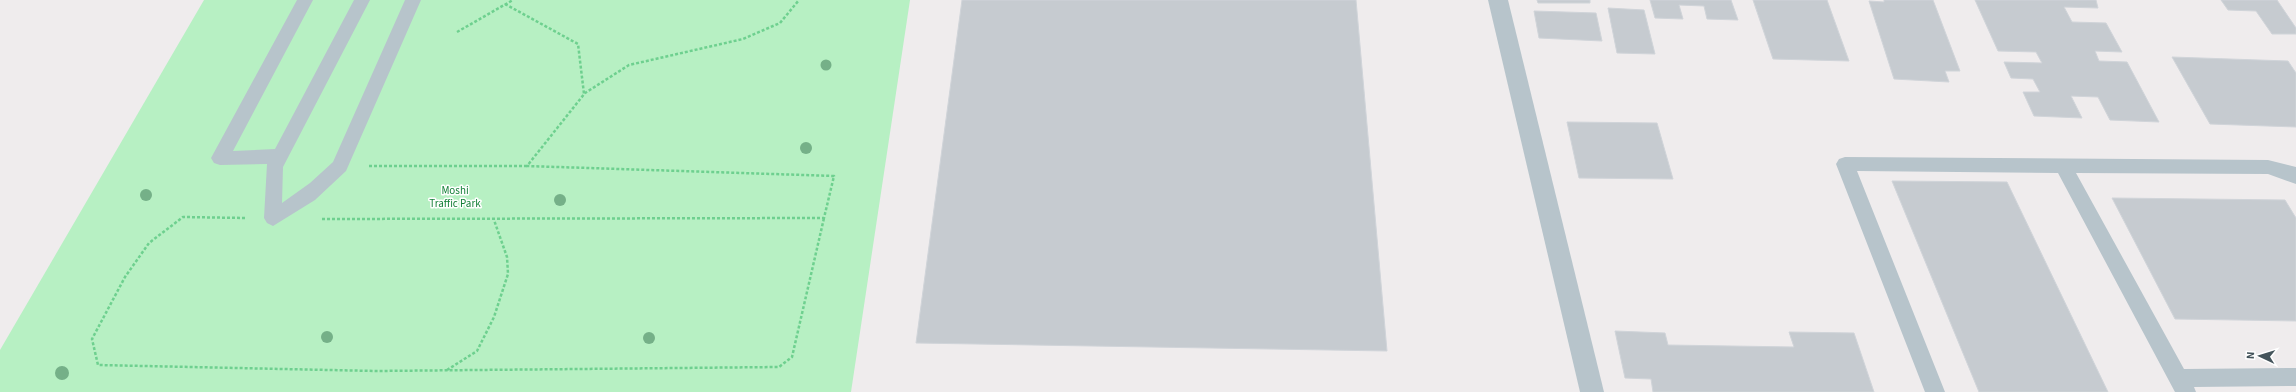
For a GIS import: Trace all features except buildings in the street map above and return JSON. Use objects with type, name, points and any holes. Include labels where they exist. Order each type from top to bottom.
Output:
[{"type":"street","points":[[1498,0],[1592,392]]},
{"type":"lane","points":[[281,156],[220,158],[305,0]]},
{"type":"lane","points":[[272,218],[274,167],[362,0]]},
{"type":"lane","points":[[272,218],[317,189],[340,166],[413,0]]},
{"type":"lane","points":[[1935,392],[1845,164],[2064,167],[2268,167],[2294,174]]},
{"type":"lane","points":[[2064,167],[2182,385],[2296,377]]},
{"type":"path","points":[[457,32],[513,0]]},
{"type":"path","points":[[527,166],[584,95],[629,65],[743,39],[780,23],[799,0]]},
{"type":"path","points":[[505,4],[578,44],[584,95]]},
{"type":"path","points":[[272,218],[183,217],[149,243],[125,277],[92,339],[98,365],[446,370],[779,367],[792,357],[834,176],[527,166],[340,166]]},
{"type":"path","points":[[319,218],[494,220],[824,218]]},
{"type":"path","points":[[446,370],[477,350],[494,317],[508,274],[507,257],[494,220]]},
{"type":"green space","name":"Moshi Traffic Park","points":[[204,0],[910,0],[851,392],[0,392],[0,350]]}]
